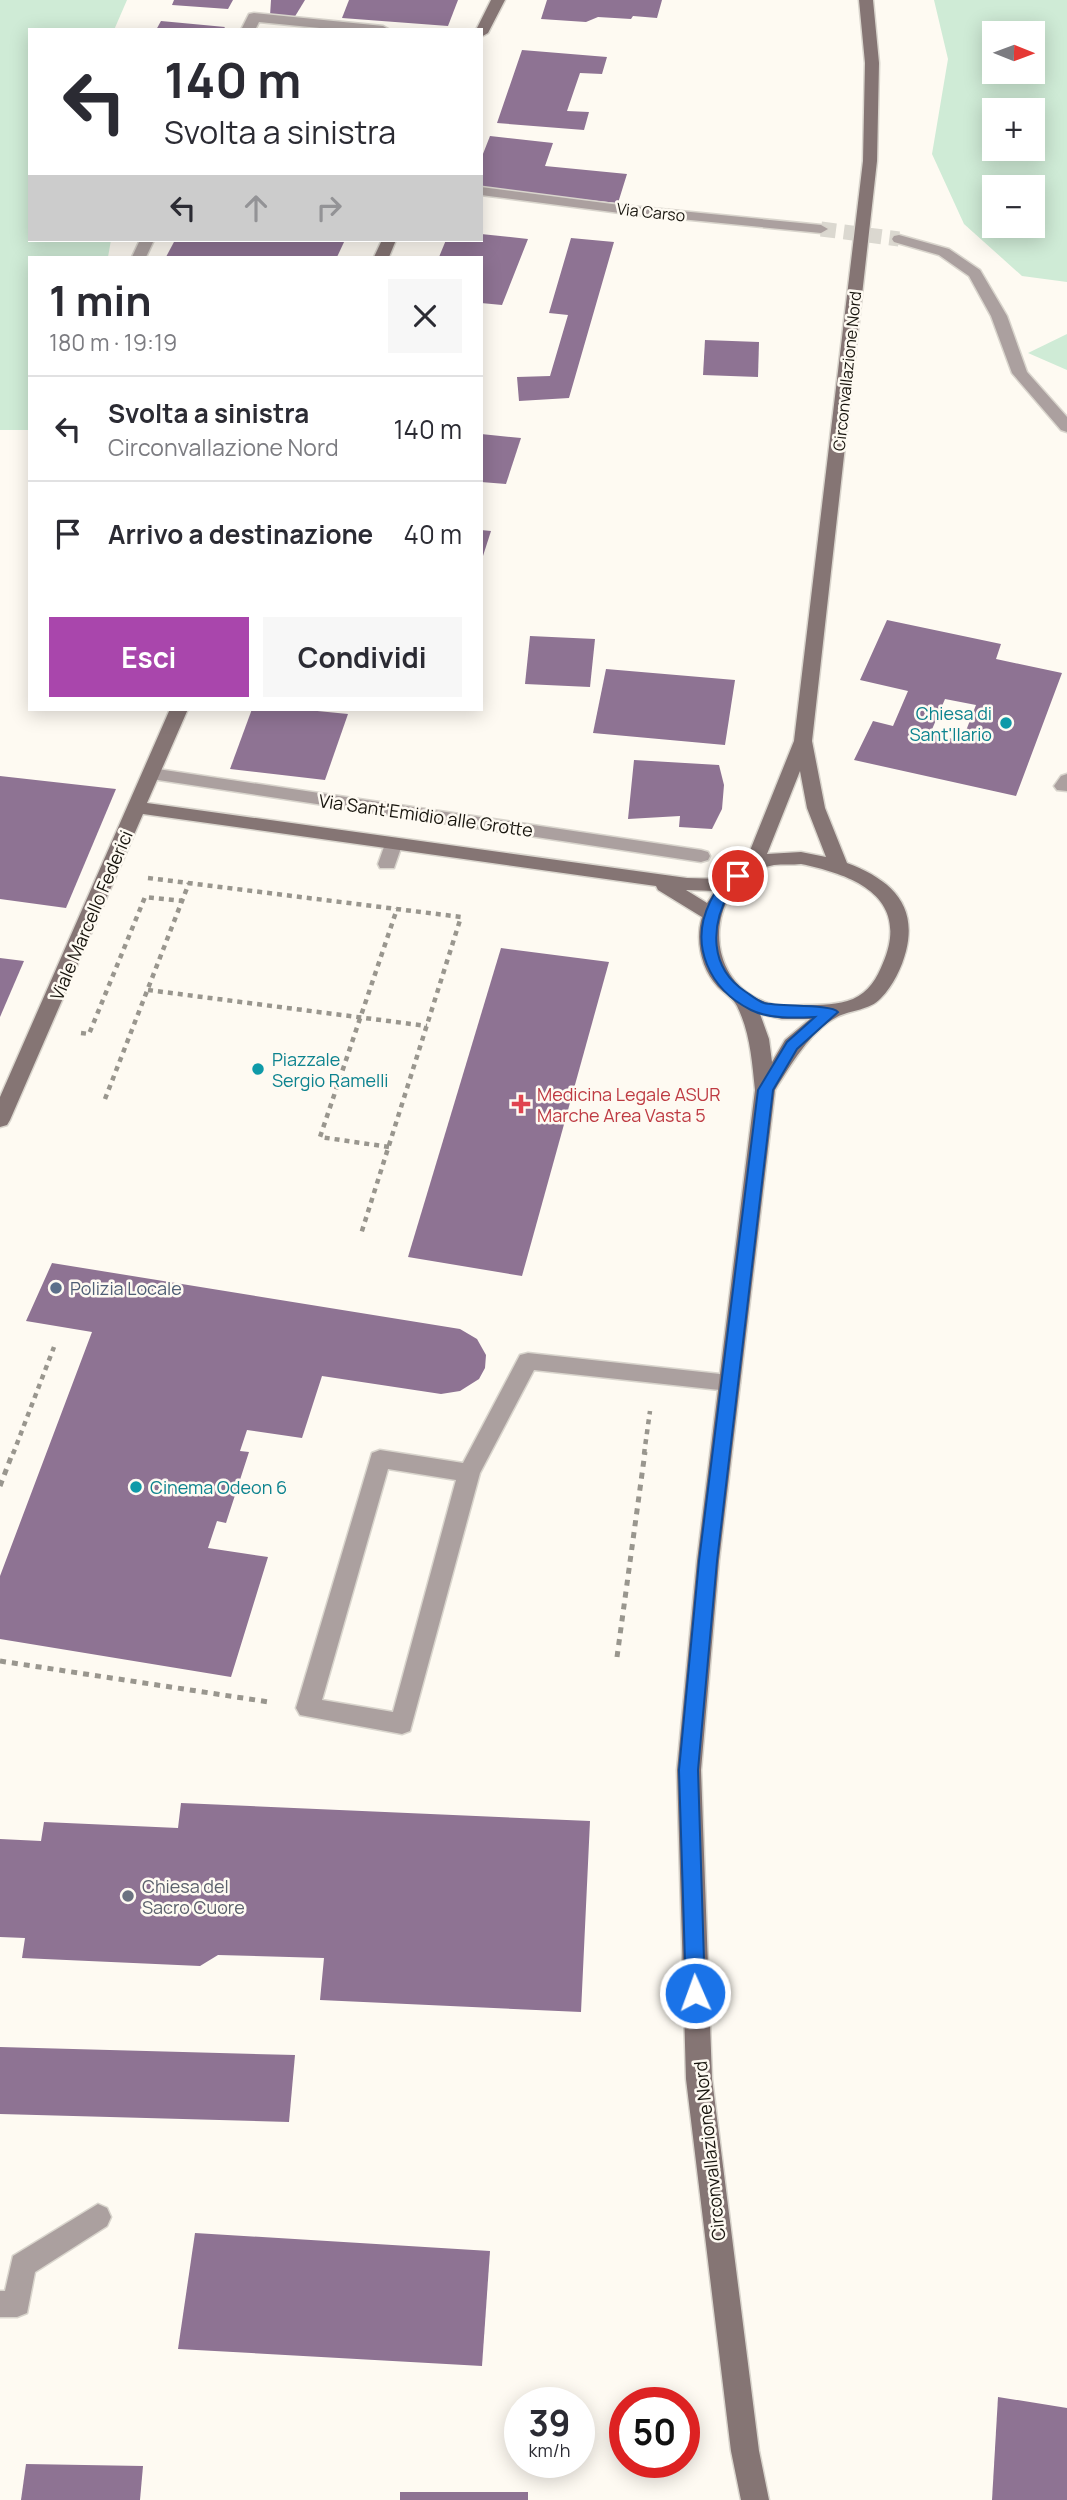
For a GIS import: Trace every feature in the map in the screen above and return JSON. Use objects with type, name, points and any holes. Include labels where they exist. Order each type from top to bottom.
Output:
[{"type":"main road","points":[[483,29],[498,0]]},
{"type":"main road","name":"Circonvallazione Nord","points":[[752,868],[803,741],[870,161],[872,63],[866,0]]},
{"type":"main road","name":"Viale Marcello Federici","points":[[0,1120],[178,711]]},
{"type":"main road","name":"Circonvallazione Nord","points":[[803,741],[816,808],[838,864]]},
{"type":"main road","name":"Via Sant'Emidio alle Grotte","points":[[137,807],[688,884],[726,885]]},
{"type":"main road","name":"Via Sant'Emidio alle Grotte","points":[[333,834],[389,856],[415,845]]},
{"type":"main road","name":"Circonvallazione Nord","points":[[801,858],[838,864],[859,872],[876,883],[894,907],[900,931],[899,947],[887,977],[870,999],[831,1012],[790,1013],[757,1007],[730,989],[711,959],[707,939],[712,914],[726,885],[769,860],[801,858]]},
{"type":"main road","name":"Via Sant'Emidio alle Grotte","points":[[644,876],[678,891],[712,914]]},
{"type":"main road","name":"Circonvallazione Nord","points":[[744,998],[759,1040],[765,1090],[703,1617],[689,1770],[689,1806],[699,2079],[745,2451],[755,2500]]},
{"type":"main road","name":"Circonvallazione Nord","points":[[765,1090],[792,1045],[831,1012]]},
{"type":"main road","points":[[744,2500],[745,2451]]},
{"type":"street","points":[[251,24],[339,28]]},
{"type":"street","name":"Via Carso","points":[[483,191],[620,209],[821,229]]},
{"type":"street","points":[[899,239],[944,252],[975,273],[999,316],[1020,373],[1067,426]]},
{"type":"street","name":"Via Sant'Emidio alle Grotte","points":[[151,775],[701,856]]},
{"type":"street","points":[[469,1473],[380,1459],[307,1708],[402,1724],[469,1473],[528,1361],[729,1383]]},
{"type":"street","points":[[0,2304],[17,2304],[23,2265],[98,2217]]},
{"type":"path","points":[[162,880],[461,917],[361,1234]]},
{"type":"path","points":[[105,1099],[189,883]]},
{"type":"path","points":[[42,1028],[89,1034],[145,897],[183,901]]},
{"type":"path","points":[[389,1147],[320,1137],[397,909]]},
{"type":"path","points":[[148,990],[427,1026]]},
{"type":"path","points":[[0,1486],[54,1346]]},
{"type":"path","points":[[617,1657],[655,1375]]},
{"type":"path","points":[[0,1661],[307,1708]]},
{"type":"green space","points":[[0,0],[127,0],[115,28],[28,28],[28,242],[111,242],[108,256],[28,256],[28,430],[0,430]]},
{"type":"green space","points":[[934,0],[1067,0],[1067,282],[1022,276],[964,224],[932,154],[948,59]]},
{"type":"green space","points":[[1067,334],[1067,370],[1028,353]]},
{"type":"building","points":[[174,0],[233,0],[228,9],[172,5]]},
{"type":"building","points":[[271,0],[305,0],[294,18],[270,16]]},
{"type":"building","points":[[349,0],[458,0],[448,26],[342,18]]},
{"type":"building","points":[[547,0],[662,0],[657,18],[598,17],[586,22],[541,19]]},
{"type":"building","points":[[161,21],[225,27],[224,28],[157,28]]},
{"type":"building","points":[[522,50],[607,57],[602,74],[580,73],[567,111],[589,112],[584,130],[497,123]]},
{"type":"building","points":[[490,136],[553,143],[545,166],[627,174],[618,203],[483,189],[483,154]]},
{"type":"building","points":[[483,234],[528,239],[502,305],[483,303],[483,256],[439,256],[445,242],[483,242]]},
{"type":"building","points":[[571,238],[614,242],[569,398],[519,401],[517,377],[550,376],[568,315],[549,313]]},
{"type":"building","points":[[174,242],[344,242],[337,256],[167,256]]},
{"type":"building","points":[[705,340],[759,342],[758,377],[703,375]]},
{"type":"building","points":[[483,434],[521,438],[506,484],[483,482]]},
{"type":"building","points":[[483,530],[491,531],[483,556]]},
{"type":"building","points":[[887,620],[1001,644],[996,659],[1062,673],[1016,796],[854,760],[873,721],[893,726],[908,691],[860,680]],"holes":[[[945,699],[976,705],[962,741],[930,734]]]},
{"type":"building","points":[[530,636],[595,639],[590,687],[525,684]]},
{"type":"building","points":[[606,669],[735,680],[725,745],[593,733]]},
{"type":"building","points":[[251,711],[348,714],[325,780],[230,769]]},
{"type":"building","points":[[634,760],[719,765],[724,785],[722,809],[712,829],[679,827],[680,816],[628,819]]},
{"type":"building","points":[[0,776],[116,789],[66,908],[0,899]]},
{"type":"building","points":[[501,948],[609,962],[522,1276],[408,1257]]},
{"type":"building","points":[[0,958],[24,961],[0,1017]]},
{"type":"building","name":"Cinema Odeon 6","points":[[52,1263],[460,1329],[477,1339],[486,1355],[485,1368],[479,1379],[460,1391],[441,1394],[322,1376],[302,1438],[247,1430],[240,1451],[249,1452],[226,1523],[217,1521],[208,1548],[268,1557],[231,1677],[0,1639],[0,1576],[92,1332],[26,1321]]},
{"type":"building","points":[[181,1803],[590,1821],[581,2012],[320,2000],[324,1958],[218,1955],[200,1966],[22,1958],[25,1938],[0,1937],[0,1839],[41,1841],[44,1822],[178,1828]]},
{"type":"building","points":[[0,2047],[295,2055],[289,2122],[0,2114]]},
{"type":"building","points":[[195,2233],[490,2251],[482,2366],[178,2349]]},
{"type":"building","points":[[998,2397],[1067,2408],[1067,2500],[992,2500]]},
{"type":"building","points":[[26,2464],[143,2466],[140,2500],[21,2500]]},
{"type":"building","points":[[400,2492],[528,2492],[528,2500],[400,2500]]},
{"type":"tunnel","points":[[821,229],[899,239]]},
{"type":"place","name":"Chiesa di Sant'Ilario","points":[[1006,723]]},
{"type":"place","name":"Piazzale Sergio Ramelli","points":[[258,1069]]},
{"type":"place","name":"Medicina Legale ASUR Marche Area Vasta 5","points":[[521,1104]]},
{"type":"place","name":"Polizia Locale","points":[[56,1288]]},
{"type":"place","name":"Cinema Odeon 6","points":[[136,1487]]},
{"type":"place","name":"Chiesa del Sacro Cuore","points":[[128,1896]]},
{"type":"route","points":[[695,1993],[689,1770],[708,1561],[765,1090],[792,1045],[831,1012],[790,1013],[757,1007],[730,989],[719,974],[711,959],[707,939],[718,897],[726,885],[738,876]]}]
